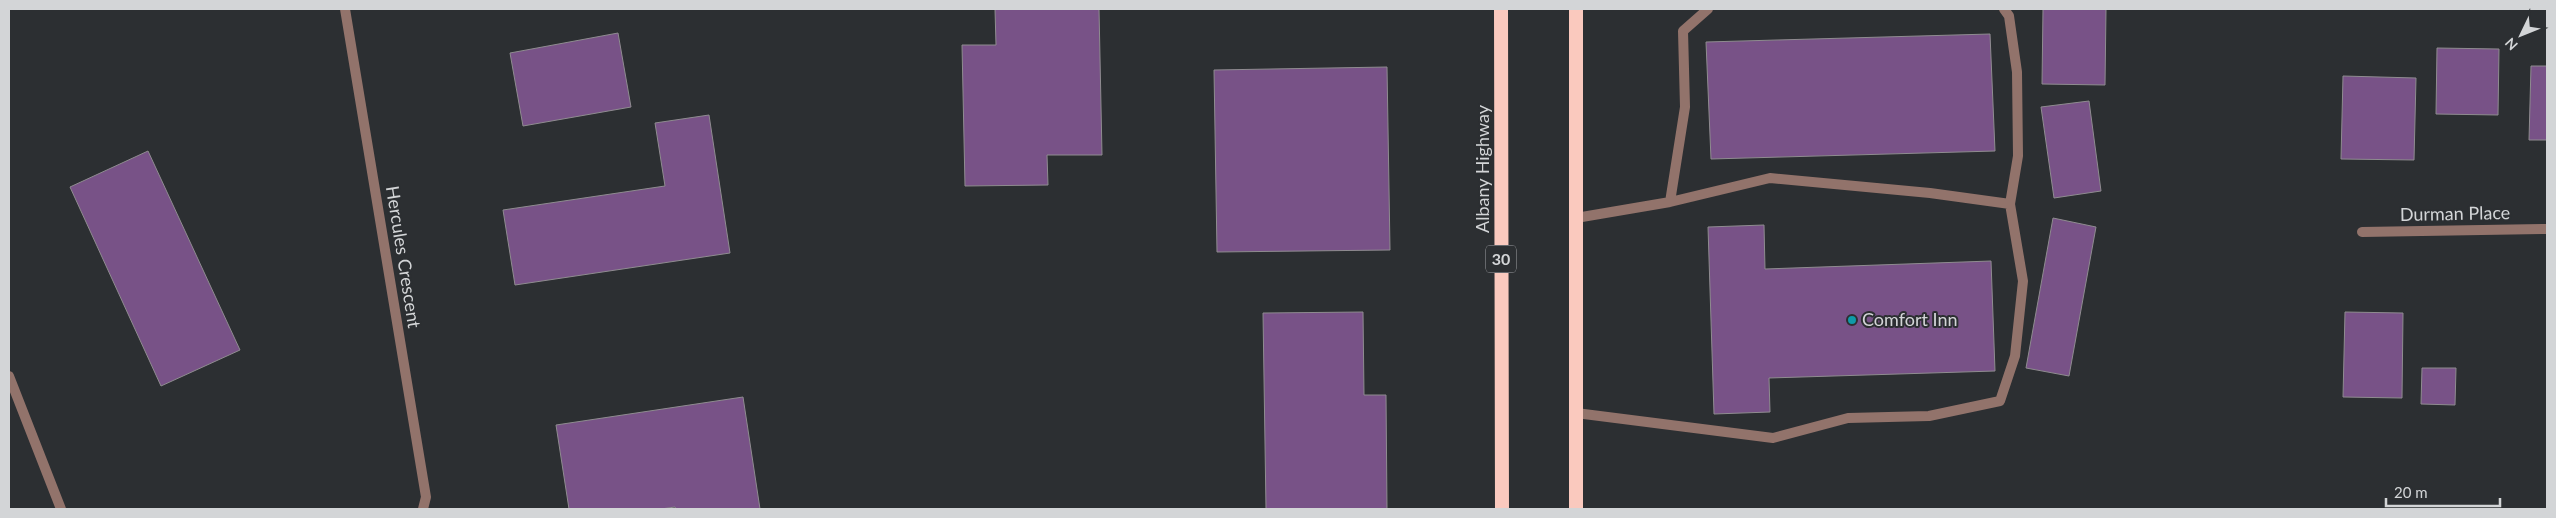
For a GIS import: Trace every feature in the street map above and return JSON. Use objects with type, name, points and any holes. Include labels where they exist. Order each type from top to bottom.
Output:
[{"type":"highway","name":"Albany Highway","points":[[1501,9],[1502,509]]},
{"type":"highway","points":[[1576,9],[1576,509]]},
{"type":"street","name":"Hercules Crescent","points":[[345,9],[426,497],[422,509]]},
{"type":"street","points":[[1670,202],[1685,107],[1683,31],[1708,9]]},
{"type":"street","points":[[1576,413],[1773,438],[1848,418],[1929,416],[2000,401],[2014,356],[2023,281],[2010,204],[2018,156],[2017,72],[2009,16],[2004,9]]},
{"type":"street","points":[[1576,218],[1670,202],[1770,178],[1930,193],[2010,204]]},
{"type":"street","name":"Durman Place","points":[[2362,232],[2547,229]]},
{"type":"street","points":[[9,376],[61,509]]},
{"type":"building","points":[[995,9],[1099,9],[1102,155],[1047,155],[1048,185],[965,186],[962,45],[996,45]]},
{"type":"building","points":[[2043,9],[2106,9],[2105,85],[2042,84]]},
{"type":"building","points":[[618,33],[631,107],[523,126],[510,53]]},
{"type":"building","points":[[1990,34],[1995,151],[1711,159],[1706,42]]},
{"type":"building","points":[[2437,48],[2499,49],[2498,115],[2436,114]]},
{"type":"building","points":[[2531,66],[2547,66],[2547,140],[2529,140]]},
{"type":"building","points":[[1387,67],[1390,250],[1217,252],[1214,70]]},
{"type":"building","points":[[2343,76],[2416,78],[2414,160],[2341,159]]},
{"type":"building","points":[[2089,101],[2101,191],[2054,198],[2041,107]]},
{"type":"building","points":[[709,115],[730,253],[515,285],[503,210],[665,186],[655,123]]},
{"type":"building","points":[[148,151],[240,350],[161,386],[70,187]]},
{"type":"building","points":[[2053,218],[2096,227],[2069,376],[2026,368]]},
{"type":"building","name":"Comfort Inn","points":[[1764,225],[1765,269],[1991,261],[1995,371],[1769,378],[1770,412],[1714,414],[1708,227]]},
{"type":"building","points":[[1363,312],[1364,395],[1386,395],[1387,509],[1266,509],[1263,313]]},
{"type":"building","points":[[2345,312],[2403,313],[2402,398],[2343,397]]},
{"type":"building","points":[[2422,368],[2456,368],[2455,405],[2421,404]]},
{"type":"building","points":[[743,397],[760,509],[676,509],[675,507],[661,509],[569,509],[556,425]]},
{"type":"place","name":"Comfort Inn","points":[[1852,320]]}]
